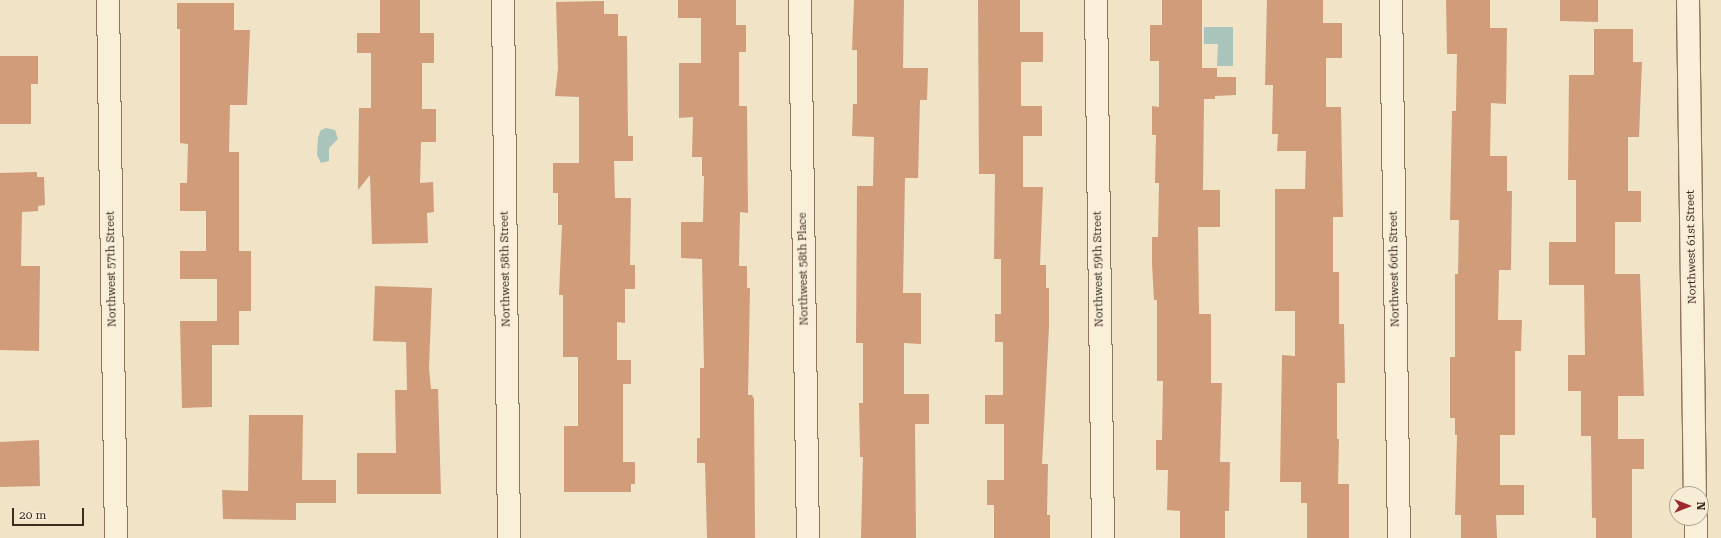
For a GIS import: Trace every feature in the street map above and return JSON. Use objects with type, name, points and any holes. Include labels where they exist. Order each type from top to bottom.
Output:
[{"type":"street","name":"Northwest 57th Street","points":[[108,0],[116,538]]},
{"type":"street","name":"Northwest 58th Street","points":[[504,0],[509,538]]},
{"type":"street","name":"Northwest 58th Place","points":[[800,0],[808,538]]},
{"type":"street","name":"Northwest 59th Street","points":[[1096,0],[1103,538]]},
{"type":"street","name":"Northwest 60th Street","points":[[1391,0],[1399,538]]},
{"type":"street","name":"Northwest 61st Street","points":[[1688,0],[1695,486]]},
{"type":"street","points":[[1696,526],[1696,538]]},
{"type":"water","points":[[1204,27],[1233,27],[1233,66],[1217,66],[1218,44],[1204,44]]},
{"type":"water","points":[[326,128],[335,130],[338,139],[329,148],[329,161],[321,163],[317,155],[318,137],[321,130]]},
{"type":"building","points":[[380,0],[420,0],[420,33],[434,33],[434,63],[422,63],[422,109],[436,109],[436,142],[421,142],[420,183],[433,182],[434,212],[427,213],[428,243],[372,244],[370,175],[358,190],[359,108],[371,108],[371,53],[357,53],[357,33],[380,33]]},
{"type":"building","points":[[678,0],[736,0],[736,25],[746,25],[746,52],[739,52],[739,106],[747,106],[748,213],[740,212],[739,266],[747,266],[747,288],[750,288],[748,395],[752,395],[754,399],[755,538],[707,538],[705,463],[697,463],[697,438],[700,438],[700,368],[704,368],[702,259],[681,258],[681,222],[703,222],[704,176],[702,176],[702,157],[692,157],[693,117],[679,118],[679,63],[701,63],[701,18],[678,18]]},
{"type":"building","points":[[854,0],[904,0],[903,68],[928,68],[927,100],[920,100],[918,178],[905,178],[903,293],[921,293],[921,344],[904,343],[904,394],[929,394],[929,424],[915,424],[916,538],[861,538],[863,457],[860,457],[859,403],[863,403],[863,343],[856,343],[857,186],[873,186],[874,137],[852,136],[853,104],[857,104],[857,50],[852,50]]},
{"type":"building","points":[[978,0],[1020,0],[1020,32],[1043,32],[1043,62],[1021,62],[1021,106],[1042,106],[1042,136],[1023,136],[1023,187],[1043,187],[1040,265],[1046,265],[1046,288],[1049,288],[1049,327],[1042,464],[1048,464],[1047,515],[1050,515],[1050,538],[994,538],[994,505],[987,505],[987,480],[1004,480],[1004,424],[985,424],[985,395],[1003,395],[1003,342],[995,342],[995,314],[1001,314],[1001,259],[994,259],[995,174],[979,174]]},
{"type":"building","points":[[1162,0],[1202,0],[1202,68],[1217,68],[1217,77],[1236,77],[1236,95],[1215,96],[1215,99],[1204,99],[1203,190],[1220,190],[1220,227],[1198,227],[1199,314],[1211,314],[1211,383],[1222,383],[1220,462],[1230,462],[1229,511],[1225,511],[1225,538],[1180,538],[1180,511],[1167,510],[1168,470],[1156,470],[1156,440],[1162,440],[1163,381],[1157,381],[1157,300],[1154,300],[1152,264],[1152,237],[1158,237],[1159,183],[1155,183],[1156,135],[1152,135],[1152,106],[1159,107],[1159,61],[1150,61],[1150,25],[1162,25]]},
{"type":"building","points":[[1267,0],[1323,0],[1323,23],[1342,23],[1342,58],[1326,58],[1326,107],[1341,107],[1343,217],[1333,217],[1333,272],[1339,272],[1339,324],[1344,324],[1345,383],[1337,383],[1337,439],[1339,439],[1338,484],[1349,484],[1349,538],[1307,538],[1307,503],[1301,503],[1301,482],[1280,482],[1282,355],[1295,356],[1295,311],[1275,311],[1275,189],[1305,189],[1306,151],[1277,151],[1278,134],[1272,134],[1273,85],[1265,85]]},
{"type":"building","points":[[1446,0],[1490,0],[1490,28],[1507,28],[1506,104],[1491,103],[1490,156],[1507,156],[1507,191],[1512,191],[1511,270],[1499,270],[1498,320],[1522,320],[1521,351],[1515,351],[1515,435],[1500,435],[1500,485],[1524,485],[1524,515],[1496,515],[1497,538],[1461,538],[1461,515],[1455,515],[1457,435],[1455,435],[1455,418],[1450,418],[1450,357],[1455,357],[1455,274],[1458,274],[1459,220],[1450,220],[1452,111],[1456,111],[1457,54],[1447,54]]},
{"type":"building","points":[[1560,0],[1598,0],[1598,22],[1560,21]]},
{"type":"building","points":[[604,1],[604,14],[618,14],[618,36],[627,36],[628,136],[633,136],[633,161],[614,161],[615,198],[631,198],[630,265],[635,265],[635,289],[625,289],[625,323],[617,322],[617,360],[631,360],[631,384],[623,384],[623,462],[635,462],[635,484],[631,484],[631,492],[564,492],[564,426],[578,426],[578,357],[563,357],[563,295],[559,295],[562,225],[558,225],[558,193],[553,193],[553,163],[579,163],[579,97],[555,96],[558,68],[556,2]]},
{"type":"building","points":[[177,3],[234,3],[234,30],[250,30],[247,105],[230,105],[229,152],[239,152],[239,251],[251,251],[251,311],[239,311],[239,345],[212,345],[212,407],[182,408],[180,321],[217,321],[217,279],[180,279],[180,251],[206,251],[206,211],[180,211],[180,183],[187,183],[188,144],[180,143],[180,29],[177,29]]},
{"type":"building","points":[[1594,29],[1633,29],[1633,62],[1642,62],[1639,137],[1628,137],[1628,191],[1641,191],[1641,222],[1615,222],[1615,274],[1640,274],[1644,396],[1618,396],[1618,439],[1644,439],[1644,469],[1632,469],[1632,538],[1596,538],[1596,518],[1592,518],[1591,436],[1581,436],[1581,391],[1568,391],[1568,355],[1585,355],[1584,285],[1549,285],[1549,242],[1576,242],[1576,180],[1568,180],[1569,75],[1594,75]]},
{"type":"building","points":[[0,56],[38,56],[38,84],[31,84],[31,124],[0,124]]},
{"type":"building","points":[[37,172],[37,177],[44,177],[45,205],[38,206],[38,211],[22,212],[21,266],[40,266],[39,351],[0,350],[0,173]]},
{"type":"building","points":[[375,286],[432,288],[429,368],[431,389],[438,389],[441,494],[357,494],[357,453],[396,453],[395,390],[407,390],[406,342],[373,341]]},
{"type":"building","points":[[249,415],[303,415],[302,480],[336,480],[336,503],[296,503],[296,520],[223,519],[222,490],[248,491]]},
{"type":"building","points":[[39,440],[40,486],[0,487],[0,442]]}]
